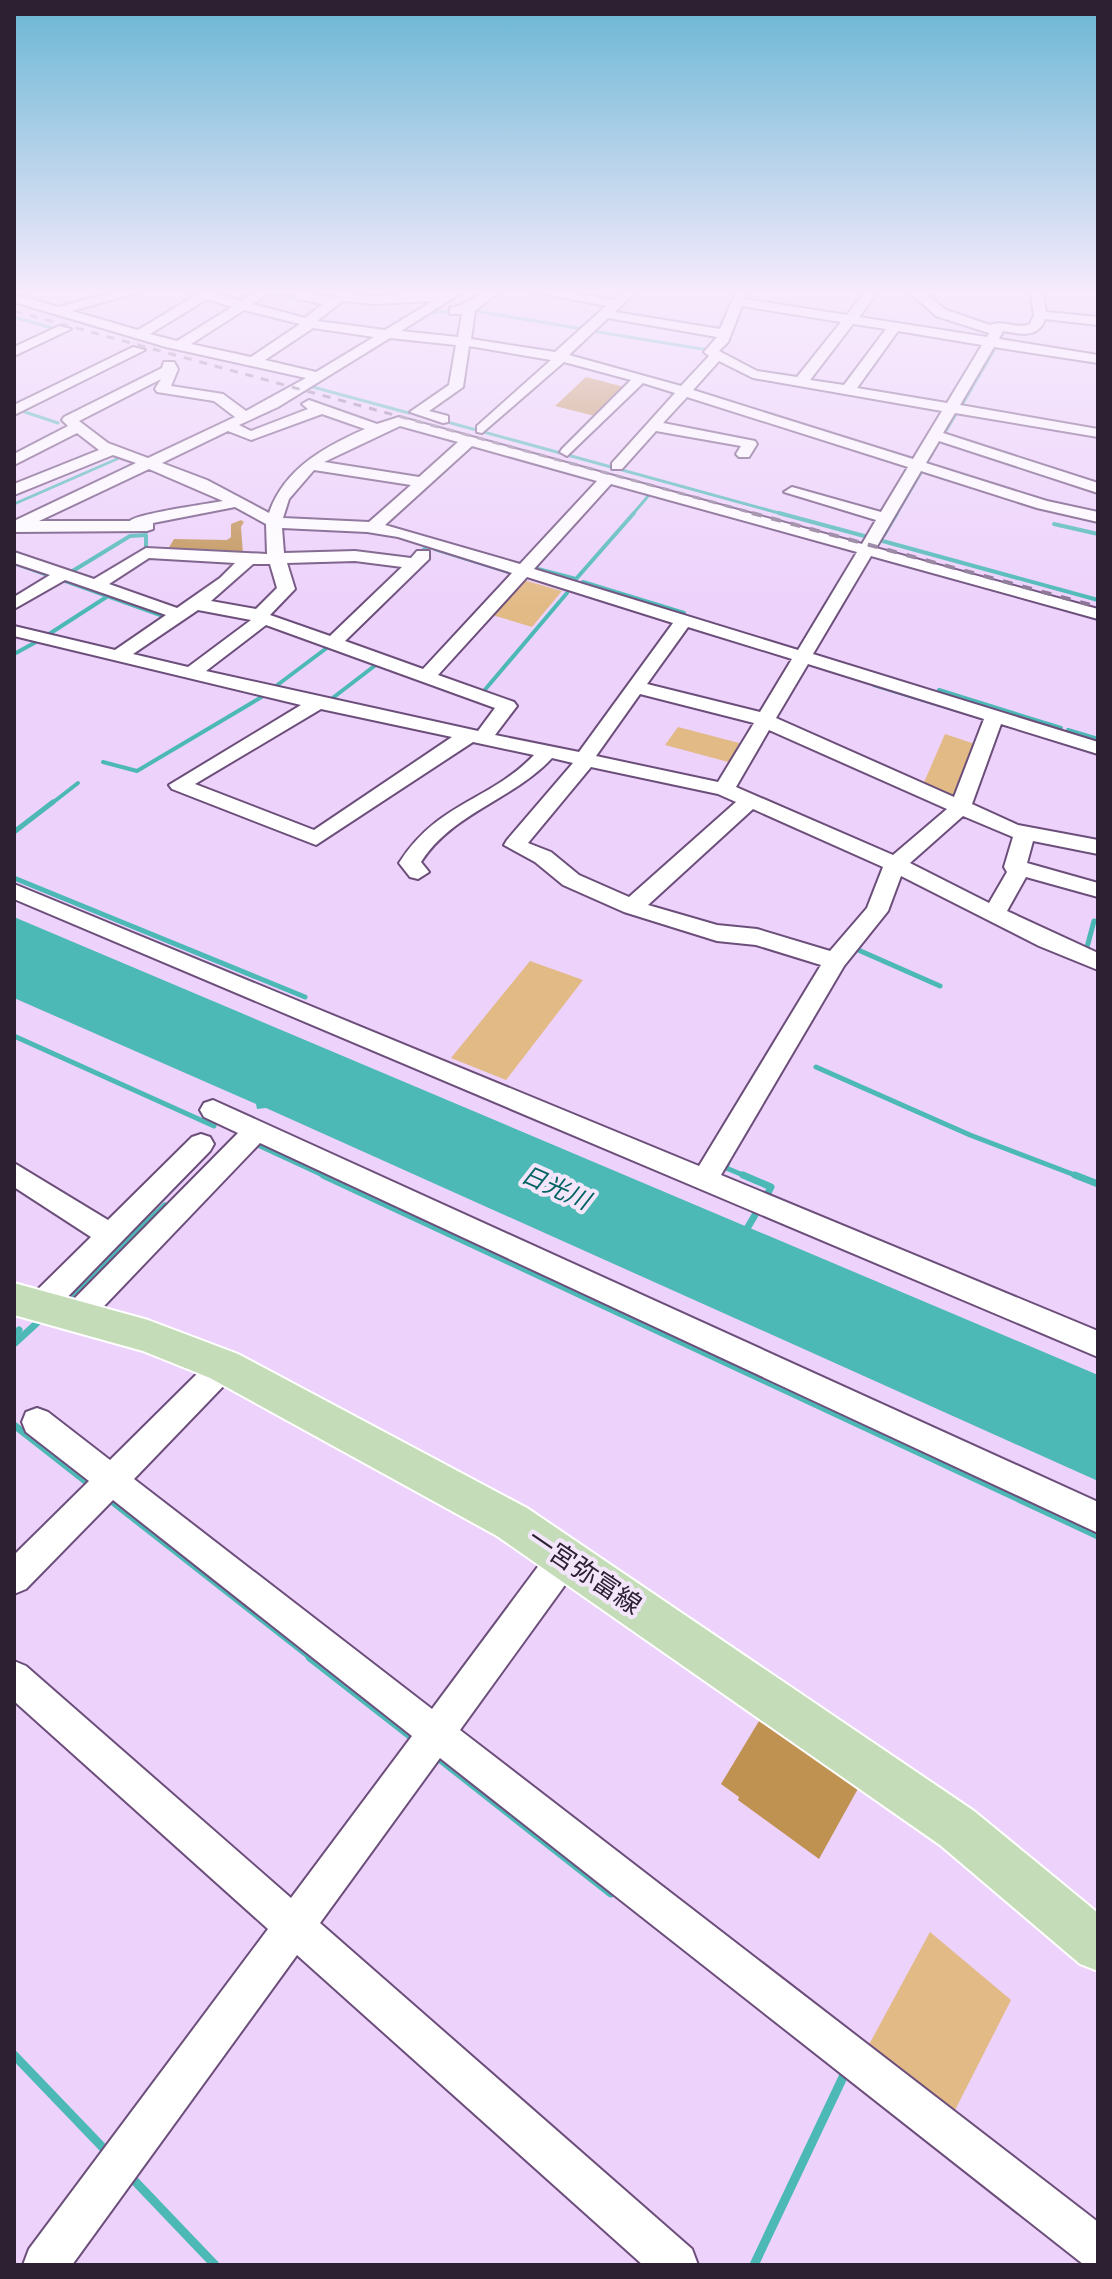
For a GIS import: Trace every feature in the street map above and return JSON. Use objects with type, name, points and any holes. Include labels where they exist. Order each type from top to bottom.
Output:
[{"type":"main road","name":"一宮弥富線","points":[[35,1309],[148,1336],[224,1366],[491,1510],[566,1556],[957,1828],[1098,1946]]},
{"type":"street","points":[[25,416],[57,395]]},
{"type":"street","points":[[74,429],[69,420],[118,395]]},
{"type":"street","points":[[206,395],[218,397],[244,417]]},
{"type":"street","points":[[16,527],[285,395]]},
{"type":"street","points":[[443,395],[417,412],[476,435],[871,543],[1098,614]]},
{"type":"street","points":[[372,528],[519,395]]},
{"type":"street","points":[[567,452],[624,395]]},
{"type":"street","points":[[427,676],[681,395]]},
{"type":"street","points":[[695,395],[1043,505],[1098,517]]},
{"type":"street","points":[[880,395],[1098,433]]},
{"type":"street","points":[[724,789],[934,435],[965,395]]},
{"type":"street","points":[[281,398],[323,408],[377,429]]},
{"type":"street","points":[[226,425],[251,436],[323,408]]},
{"type":"street","points":[[25,416],[74,429],[111,450],[202,483],[276,523],[372,528],[435,545],[870,677],[867,686],[1098,748]]},
{"type":"street","points":[[191,673],[261,617],[286,589],[274,551],[281,499],[289,486],[311,465],[346,442],[399,421],[567,452],[612,472]]},
{"type":"street","points":[[653,426],[750,444],[744,454]]},
{"type":"street","points":[[14,460],[74,429]]},
{"type":"street","points":[[934,435],[1098,488]]},
{"type":"street","points":[[14,490],[111,450]]},
{"type":"street","points":[[311,465],[423,482]]},
{"type":"street","points":[[792,492],[886,518]]},
{"type":"street","points":[[16,527],[143,526],[138,520],[172,517],[237,502]]},
{"type":"street","points":[[871,543],[1098,596]]},
{"type":"street","points":[[334,642],[435,545]]},
{"type":"street","points":[[96,585],[146,553],[248,559],[355,556],[414,563]]},
{"type":"street","points":[[14,557],[96,585],[187,609],[261,617],[507,706],[475,737],[366,800],[316,838],[179,785],[318,703]]},
{"type":"street","points":[[118,656],[245,566],[248,559]]},
{"type":"street","points":[[14,604],[63,574]]},
{"type":"street","points":[[684,620],[584,760],[515,845],[543,857],[571,880],[632,907],[717,933],[757,937],[835,961]]},
{"type":"street","points":[[14,631],[318,703],[724,789],[895,864],[1098,962]]},
{"type":"street","points":[[636,687],[765,721],[960,808],[1025,833],[1098,847]]},
{"type":"street","points":[[994,720],[1098,758]]},
{"type":"street","points":[[704,1180],[835,961],[877,911],[895,864],[960,808],[994,720]]},
{"type":"street","points":[[418,872],[410,863],[426,838],[448,820],[510,785],[547,752]]},
{"type":"street","points":[[632,907],[751,800]]},
{"type":"street","points":[[1025,833],[1015,867],[1098,890]]},
{"type":"street","points":[[994,914],[1020,868]]},
{"type":"street","points":[[14,891],[1098,1344]]},
{"type":"street","points":[[213,1110],[1098,1518]]},
{"type":"street","points":[[35,1309],[257,1130]]},
{"type":"street","points":[[35,1309],[201,1144]]},
{"type":"street","points":[[14,1173],[109,1235]]},
{"type":"street","points":[[14,1578],[224,1366]]},
{"type":"street","points":[[37,1422],[1098,2249]]},
{"type":"street","points":[[45,2265],[566,1556]]},
{"type":"street","points":[[14,1678],[676,2265]]},
{"type":"shaded area","points":[[566,395],[621,395],[599,417],[555,406]]},
{"type":"shaded area","points":[[241,520],[244,522],[241,527],[243,554],[168,549],[174,539],[227,540],[231,537],[231,524]]},
{"type":"shaded area","points":[[520,579],[562,591],[532,627],[489,614]]},
{"type":"shaded area","points":[[678,727],[743,744],[732,763],[665,745]]},
{"type":"shaded area","points":[[945,734],[981,746],[959,800],[922,787]]},
{"type":"shaded area","points":[[530,961],[583,980],[506,1080],[451,1058]]},
{"type":"shaded area","points":[[762,1716],[860,1785],[819,1859],[721,1784]]},
{"type":"shaded area","points":[[930,1932],[1011,2000],[951,2118],[865,2052]]},
{"type":"water","name":"日光川","points":[[14,917],[1098,1375],[1098,1481],[266,1108],[257,1109],[256,1104],[14,998]]},
{"type":"waterway","points":[[344,395],[409,413]]},
{"type":"waterway","points":[[962,405],[968,395]]},
{"type":"waterway","points":[[19,410],[58,423]]},
{"type":"waterway","points":[[944,434],[958,411]]},
{"type":"waterway","points":[[440,420],[786,515]]},
{"type":"waterway","points":[[926,464],[941,438]]},
{"type":"waterway","points":[[14,504],[117,459]]},
{"type":"waterway","points":[[896,515],[922,471]]},
{"type":"waterway","points":[[632,515],[649,495]]},
{"type":"waterway","points":[[534,568],[576,579],[634,513]]},
{"type":"waterway","points":[[779,513],[868,537]]},
{"type":"waterway","points":[[884,535],[897,513]]},
{"type":"waterway","points":[[1054,524],[1098,534]]},
{"type":"waterway","points":[[71,572],[130,536],[146,535],[146,550],[151,551]]},
{"type":"waterway","points":[[879,540],[1098,600]]},
{"type":"waterway","points":[[417,555],[427,547]]},
{"type":"waterway","points":[[435,549],[512,573]]},
{"type":"waterway","points":[[14,563],[51,576]]},
{"type":"waterway","points":[[60,579],[108,596]]},
{"type":"waterway","points":[[583,582],[684,613]]},
{"type":"waterway","points":[[483,692],[567,593]]},
{"type":"waterway","points":[[46,636],[108,596]]},
{"type":"waterway","points":[[108,596],[166,617]]},
{"type":"waterway","points":[[14,654],[36,642]]},
{"type":"waterway","points":[[276,686],[328,647]]},
{"type":"waterway","points":[[326,699],[330,700],[377,664]]},
{"type":"waterway","points":[[874,685],[989,720]]},
{"type":"waterway","points":[[939,690],[1061,728]]},
{"type":"waterway","points":[[103,762],[137,771],[265,695]]},
{"type":"waterway","points":[[1068,730],[1098,739]]},
{"type":"waterway","points":[[51,804],[78,783]]},
{"type":"waterway","points":[[14,832],[53,802]]},
{"type":"waterway","points":[[14,878],[305,997]]},
{"type":"waterway","points":[[1086,951],[1094,921],[1098,922]]},
{"type":"waterway","points":[[856,949],[940,986]]},
{"type":"waterway","points":[[14,1036],[214,1126]]},
{"type":"waterway","points":[[816,1067],[970,1135],[1080,1177]]},
{"type":"waterway","points":[[260,1146],[327,1177]]},
{"type":"waterway","points":[[729,1159],[726,1168],[748,1177]]},
{"type":"waterway","points":[[323,1175],[1098,1536]]},
{"type":"waterway","points":[[743,1175],[771,1187],[768,1193]]},
{"type":"waterway","points":[[1075,1175],[1098,1184]]},
{"type":"waterway","points":[[67,1298],[165,1206]]},
{"type":"waterway","points":[[745,1232],[755,1215]]},
{"type":"waterway","points":[[14,1344],[38,1322]]},
{"type":"waterway","points":[[14,1335],[19,1330]]},
{"type":"waterway","points":[[14,1425],[93,1487]]},
{"type":"waterway","points":[[109,1499],[313,1659]]},
{"type":"waterway","points":[[310,1657],[415,1739]]},
{"type":"waterway","points":[[437,1756],[611,1893]]},
{"type":"waterway","points":[[14,2055],[108,2153]]},
{"type":"waterway","points":[[754,2265],[844,2075]]},
{"type":"waterway","points":[[130,2176],[215,2265]]},
{"type":"railway","points":[[322,395],[760,515]]},
{"type":"railway","points":[[752,513],[1098,607]]}]
